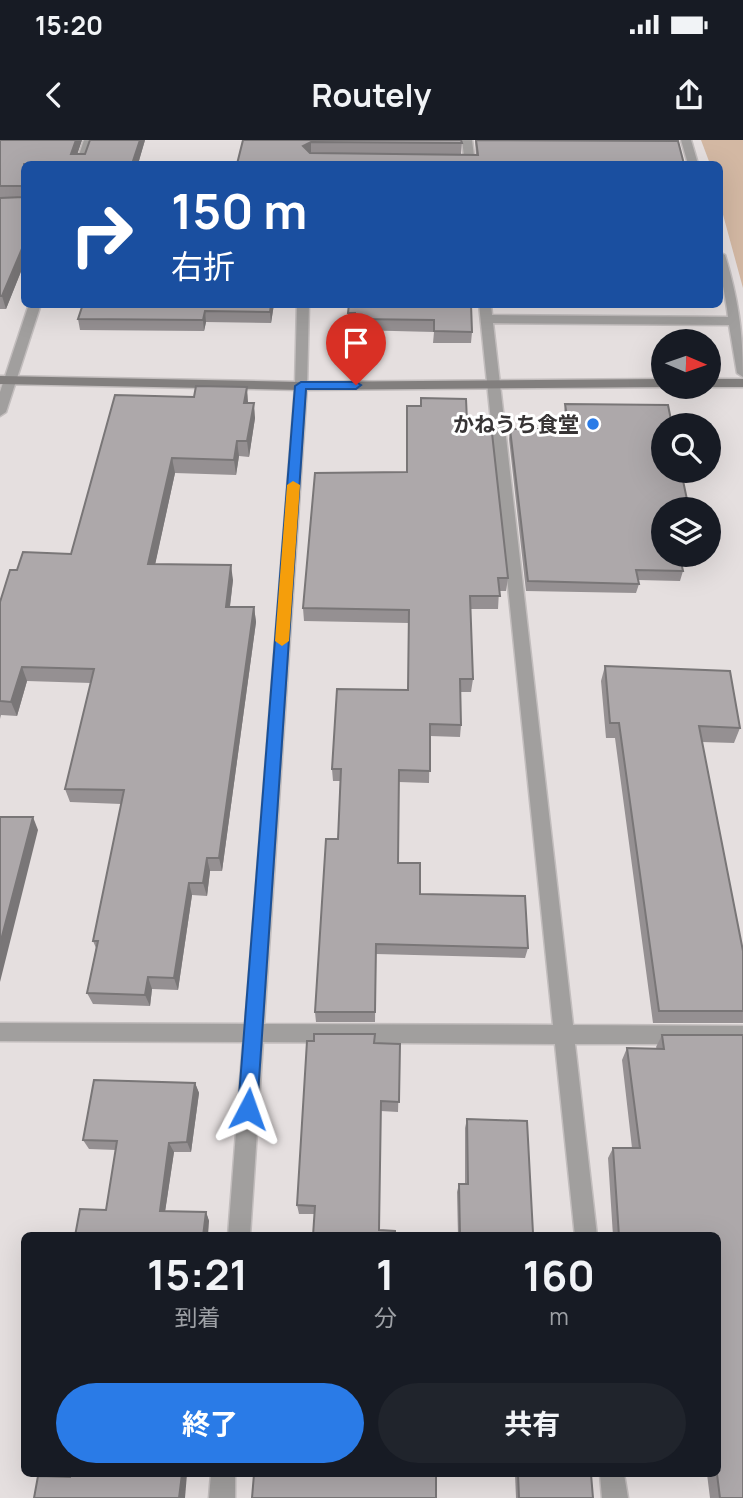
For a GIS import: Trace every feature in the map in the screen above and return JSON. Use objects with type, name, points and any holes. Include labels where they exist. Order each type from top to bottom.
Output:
[{"type":"street","points":[[81,161],[89,140]]},
{"type":"street","points":[[467,140],[470,161]]},
{"type":"street","points":[[685,140],[692,161]]},
{"type":"street","points":[[456,160],[463,161]]},
{"type":"street","points":[[723,268],[732,298],[743,373]]},
{"type":"street","points":[[0,412],[5,380],[33,308]]},
{"type":"street","points":[[239,1232],[301,386],[303,308]]},
{"type":"street","points":[[586,1232],[486,312],[734,321]]},
{"type":"street","points":[[5,380],[301,386],[651,383]]},
{"type":"street","points":[[721,383],[743,383]]},
{"type":"street","points":[[0,1032],[743,1035]]},
{"type":"street","points":[[222,1498],[223,1477]]},
{"type":"street","points":[[612,1477],[615,1498]]},
{"type":"shaded area","points":[[701,140],[743,140],[743,288],[723,215],[723,161],[709,161]]},
{"type":"building","points":[[0,140],[76,140],[71,154],[85,154],[90,140],[140,140],[133,161],[21,161],[21,186],[0,186]]},
{"type":"building","points":[[243,140],[461,140],[462,143],[311,142],[303,146],[310,153],[478,155],[476,140],[678,141],[683,161],[238,161]]},
{"type":"building","points":[[21,197],[21,251],[2,296],[0,296],[0,198]]},
{"type":"building","points":[[82,308],[270,308],[270,312],[205,311],[203,320],[78,319]]},
{"type":"building","points":[[349,308],[471,308],[472,332],[434,331],[434,320],[355,319],[355,313],[348,313]]},
{"type":"building","points":[[196,386],[247,387],[244,403],[254,403],[247,441],[237,441],[234,460],[172,458],[148,564],[231,565],[226,607],[254,607],[219,858],[207,858],[203,883],[189,883],[174,978],[148,977],[145,995],[87,993],[98,941],[93,941],[124,790],[65,789],[94,669],[22,667],[11,702],[0,701],[0,602],[10,570],[17,570],[23,552],[71,554],[115,395],[194,397]]},
{"type":"building","points":[[421,398],[466,399],[467,421],[491,424],[508,578],[498,578],[500,596],[470,596],[473,679],[460,679],[461,725],[430,724],[430,771],[399,770],[398,863],[420,863],[420,894],[525,896],[528,948],[376,944],[375,1012],[315,1012],[326,839],[338,839],[341,769],[332,769],[337,689],[408,690],[409,610],[303,608],[315,473],[407,472],[407,406],[421,406]]},
{"type":"building","points":[[565,404],[668,405],[670,413],[651,413],[651,483],[684,483],[686,497],[651,497],[651,567],[682,567],[683,571],[636,570],[639,584],[528,581],[510,429],[569,429]]},
{"type":"building","points":[[605,666],[730,671],[740,728],[699,726],[743,951],[743,1011],[659,1011],[619,723],[610,723]]},
{"type":"building","points":[[0,817],[33,817],[0,944]]},
{"type":"building","points":[[314,1034],[375,1034],[374,1043],[400,1044],[399,1102],[381,1101],[379,1230],[395,1232],[313,1232],[315,1206],[297,1205],[307,1041],[314,1041]]},
{"type":"building","points":[[662,1035],[743,1035],[743,1498],[720,1498],[717,1477],[721,1477],[721,1232],[619,1232],[613,1148],[640,1148],[627,1048],[664,1049]]},
{"type":"building","points":[[94,1080],[195,1083],[187,1142],[169,1143],[160,1211],[206,1212],[204,1232],[76,1232],[80,1209],[106,1210],[117,1141],[83,1140]]},
{"type":"building","points":[[467,1119],[527,1121],[533,1232],[460,1232],[459,1184],[468,1184]]},
{"type":"building","points":[[38,1477],[182,1477],[179,1498],[34,1498]]},
{"type":"building","points":[[254,1477],[436,1477],[436,1498],[252,1498]]},
{"type":"building","points":[[518,1477],[591,1477],[593,1498],[519,1498]]},
{"type":"slow traffic","points":[[282,641],[293,485]]},
{"type":"place","name":"かねうち食堂","points":[[593,424]]},
{"type":"route","points":[[248,1109],[301,386],[356,385]]}]
